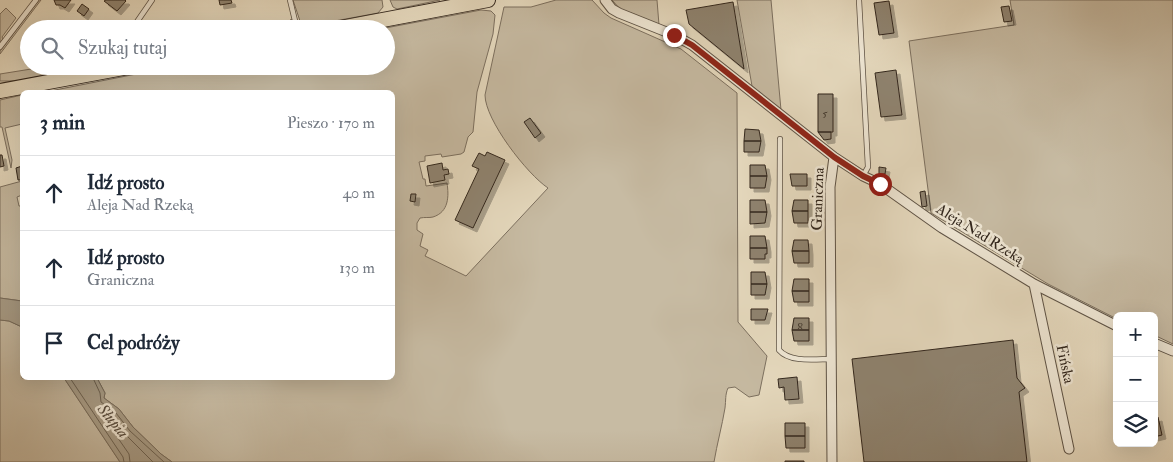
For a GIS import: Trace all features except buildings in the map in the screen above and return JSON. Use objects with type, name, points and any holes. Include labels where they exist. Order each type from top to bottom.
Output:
[{"type":"main road","points":[[382,20],[488,0]]},
{"type":"main road","points":[[0,91],[85,75]]},
{"type":"street","name":"Graniczna","points":[[605,0],[612,9],[619,13],[674,35],[692,45],[834,157],[830,187],[832,462]]},
{"type":"street","name":"Aleja Nad Rzeką","points":[[834,157],[863,176],[880,184],[942,228],[1034,284],[1113,324]]},
{"type":"street","name":"Fińska","points":[[1034,284],[1069,449]]},
{"type":"street","points":[[1158,345],[1173,351]]},
{"type":"lane","points":[[21,20],[36,0]]},
{"type":"lane","points":[[138,20],[152,0]]},
{"type":"lane","points":[[290,0],[295,20]]},
{"type":"lane","points":[[859,0],[868,167],[863,176]]},
{"type":"lane","points":[[0,47],[20,21]]},
{"type":"lane","points":[[780,139],[779,350],[784,355],[792,358],[832,359]]},
{"type":"shaded area","points":[[39,0],[41,0],[26,20],[24,20]]},
{"type":"shaded area","points":[[293,0],[382,0],[383,7],[378,13],[340,20],[300,20]]},
{"type":"shaded area","points":[[390,0],[440,0],[397,9],[393,7]]},
{"type":"shaded area","points":[[556,0],[592,0],[611,18],[681,49],[737,93],[738,322],[767,356],[759,395],[749,397],[735,387],[728,388],[714,462],[172,462],[161,454],[133,427],[119,409],[104,398],[105,393],[98,380],[395,380],[395,90],[55,90],[131,75],[395,75],[395,26],[481,10],[491,11],[495,15],[493,34],[477,92],[473,132],[468,137],[464,152],[442,157],[441,154],[425,156],[425,161],[419,162],[426,186],[447,183],[448,193],[447,203],[438,215],[420,218],[417,223],[417,230],[423,234],[420,246],[428,250],[425,256],[466,276],[548,188],[529,171],[499,132],[487,106],[485,95],[504,7],[531,7]]},
{"type":"shaded area","points":[[612,0],[657,0],[659,25],[621,10]]},
{"type":"shaded area","points":[[737,0],[771,0],[781,110],[752,86]]},
{"type":"shaded area","points":[[1010,0],[1173,0],[1173,344],[1158,337],[1158,312],[1113,312],[1113,317],[1048,284],[931,213],[909,41],[1014,25]]},
{"type":"shaded area","points":[[6,8],[16,18],[2,37],[3,39],[0,43],[0,14]]},
{"type":"shaded area","points":[[20,25],[20,28],[0,54],[0,51]]},
{"type":"shaded area","points":[[20,71],[20,75],[46,75],[16,81],[0,81],[0,74]]},
{"type":"shaded area","points":[[20,95],[20,124],[5,128],[12,160],[11,168],[2,127],[0,127],[0,100]]},
{"type":"shaded area","points":[[20,182],[20,196],[17,197],[20,206],[20,301],[0,298],[0,187]]},
{"type":"shaded area","points":[[0,320],[9,321],[20,326],[20,380],[65,380],[120,462],[0,462]]},
{"type":"water","points":[[0,298],[20,301],[20,326],[9,321],[0,320]]},
{"type":"water","name":"Słupia","points":[[65,380],[98,380],[105,393],[104,398],[119,409],[133,427],[172,462],[120,462]]},
{"type":"route","points":[[674,35],[692,45],[834,157],[863,176],[880,184]]}]
